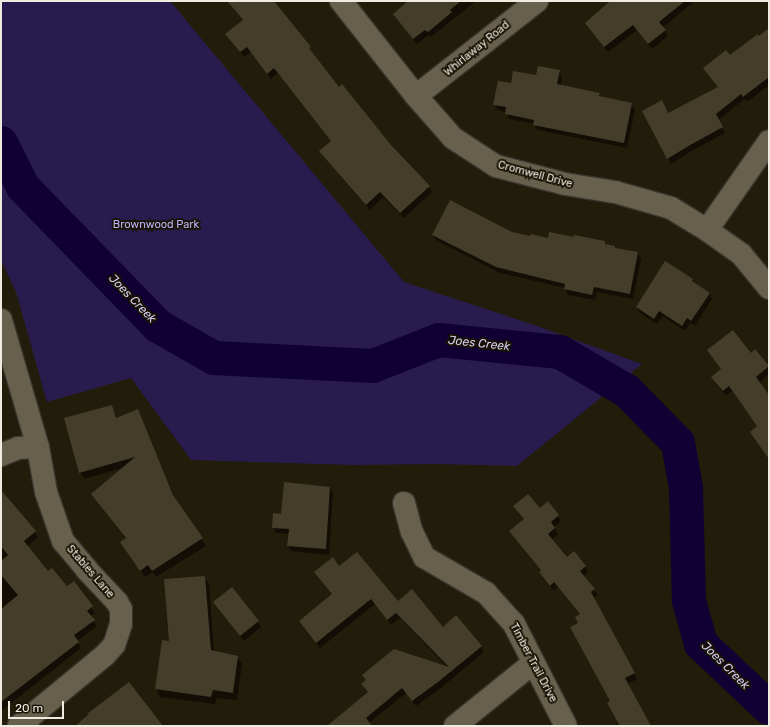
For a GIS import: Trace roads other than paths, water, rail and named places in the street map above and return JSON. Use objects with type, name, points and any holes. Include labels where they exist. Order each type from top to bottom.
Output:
[{"type":"street","name":"Cromwell Drive","points":[[341,1],[416,96],[453,138],[496,166],[565,184],[615,192],[671,208],[707,230],[741,254],[769,288]]},
{"type":"street","name":"Whirlaway Road","points":[[416,96],[537,1]]},
{"type":"street","points":[[707,230],[769,141]]},
{"type":"street","name":"Stables Lane","points":[[1,320],[38,447],[46,492],[63,541],[87,570],[117,602],[121,609],[121,624],[114,645],[105,655],[19,726]]},
{"type":"street","points":[[1,455],[18,448],[38,447]]},
{"type":"street","name":"Timber Trail Drive","points":[[404,502],[412,532],[424,557],[486,593],[514,624],[566,726]]},
{"type":"street","points":[[455,726],[533,663]]},
{"type":"waterway","name":"Joes Creek","points":[[1,143],[23,187],[158,326],[214,358],[373,366],[439,340],[560,352],[627,391],[678,443],[686,488],[689,601],[701,644],[769,708]]},
{"type":"park label","name":"Brownwood Park","points":[[156,225]]}]
